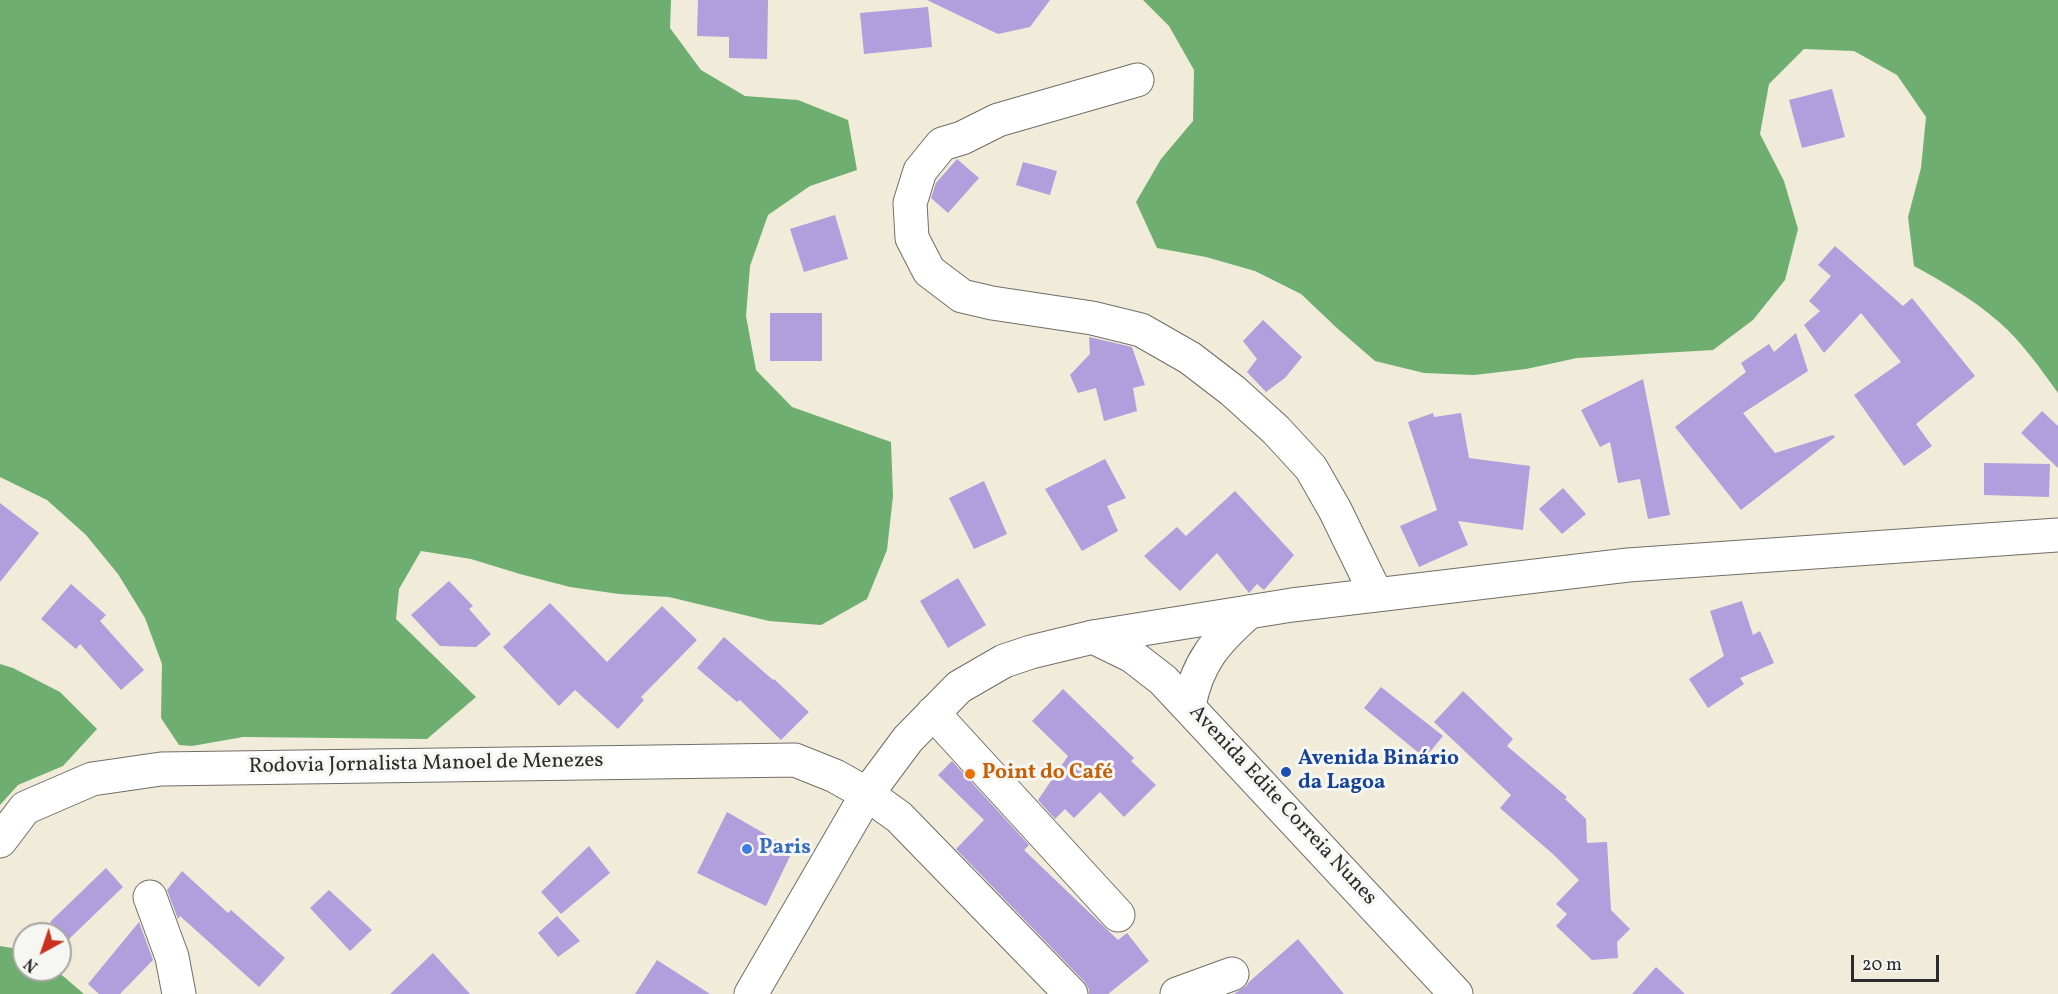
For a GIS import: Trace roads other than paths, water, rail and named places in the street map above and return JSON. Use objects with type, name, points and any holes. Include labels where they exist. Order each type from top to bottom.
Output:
[{"type":"main road","points":[[1137,80],[998,120],[962,138],[942,144],[920,171],[910,203],[912,238],[929,271],[962,296],[992,303],[1092,318],[1141,330],[1190,357],[1267,422],[1311,468],[1335,510],[1376,594]]},
{"type":"main road","points":[[751,994],[867,794],[908,739],[959,687],[1004,661],[1093,637],[1376,594],[1628,565],[2058,535]]},
{"type":"main road","points":[[1189,706],[1192,686],[1206,657],[1222,635],[1249,612]]},
{"type":"main road","name":"Avenida Edite Correia Nunes","points":[[1093,637],[1132,656],[1163,680],[1456,994]]},
{"type":"main road","points":[[933,713],[1119,915]]},
{"type":"main road","name":"Rodovia Jornalista Manoel de Menezes","points":[[0,841],[25,808],[92,779],[161,770],[795,760],[835,776],[867,794],[899,817],[1071,994]]},
{"type":"main road","points":[[150,897],[172,957],[179,994]]},
{"type":"main road","points":[[1177,994],[1232,974]]},
{"type":"place","name":"Avenida Binário da Lagoa","points":[[1286,772]]},
{"type":"place","name":"Point do Café","points":[[970,774]]},
{"type":"place","name":"Paris","points":[[747,849]]}]
